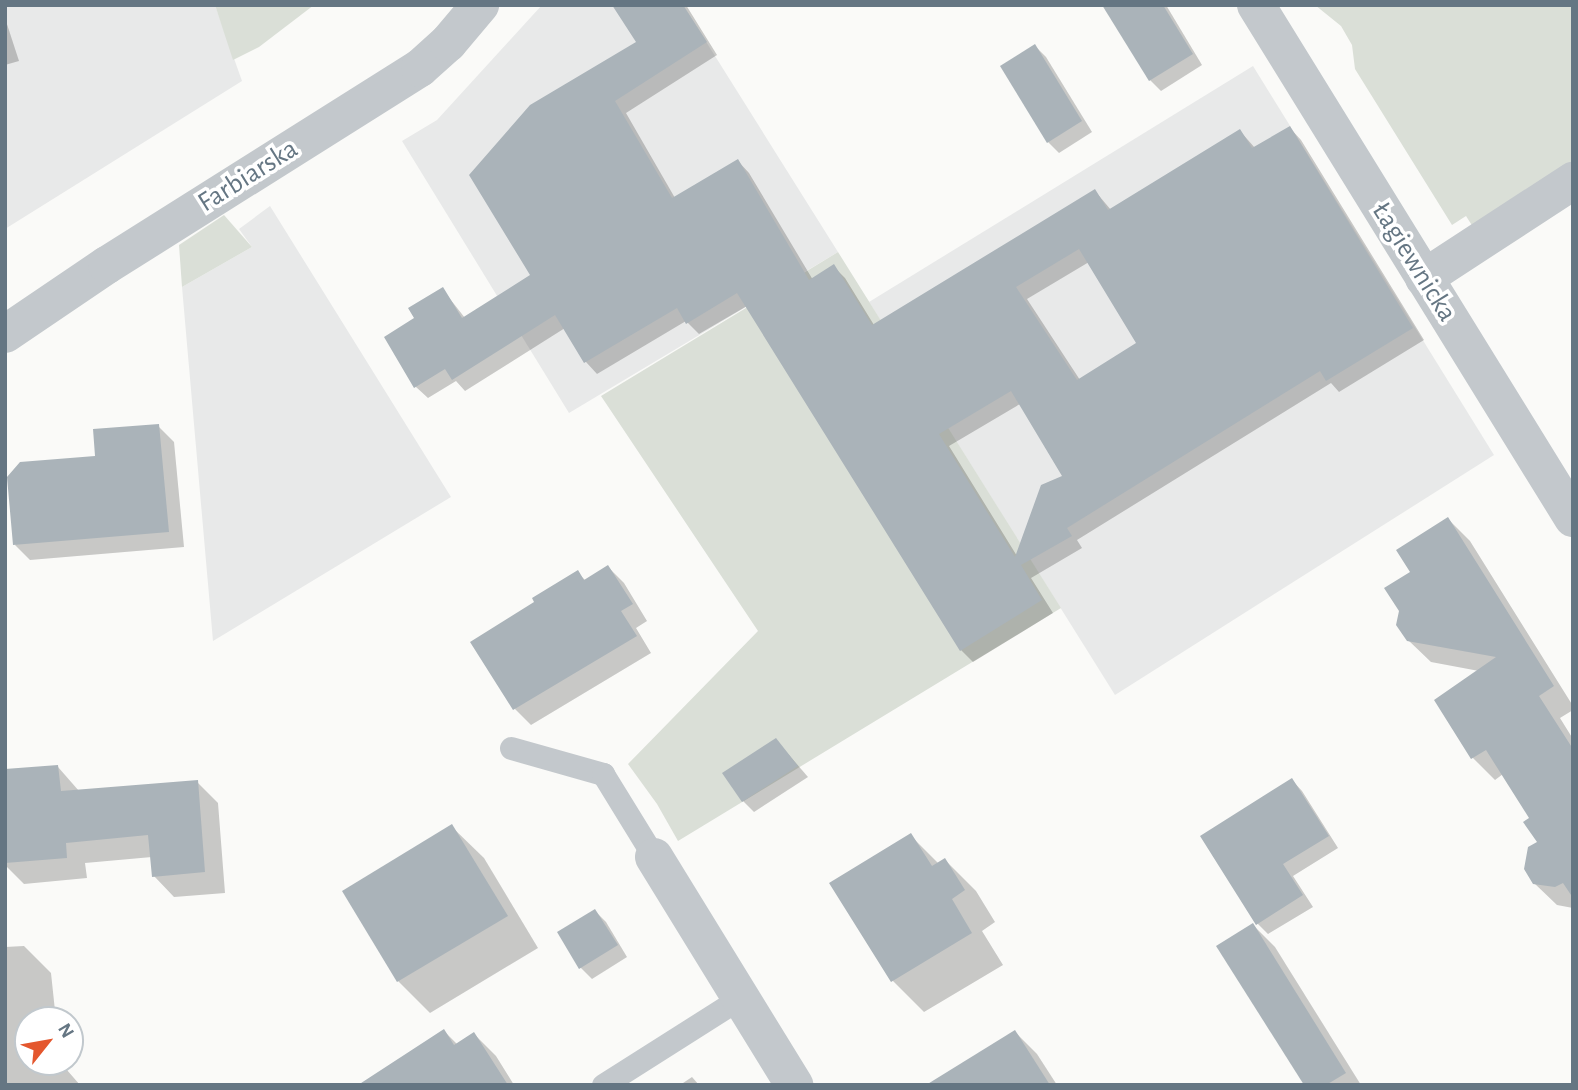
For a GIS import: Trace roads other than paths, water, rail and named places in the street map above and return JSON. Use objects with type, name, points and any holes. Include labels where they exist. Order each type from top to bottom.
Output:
[{"type":"street","name":"Farbiarska","points":[[5,334],[118,258],[420,68],[448,43],[480,5]]},
{"type":"street","name":"Łagiewnicka","points":[[1256,5],[1573,518]]},
{"type":"street","points":[[1424,278],[1573,181]]},
{"type":"street","points":[[654,857],[794,1085]]},
{"type":"lane","points":[[511,748],[603,774],[654,857]]},
{"type":"lane","points":[[603,1085],[740,998]]}]
